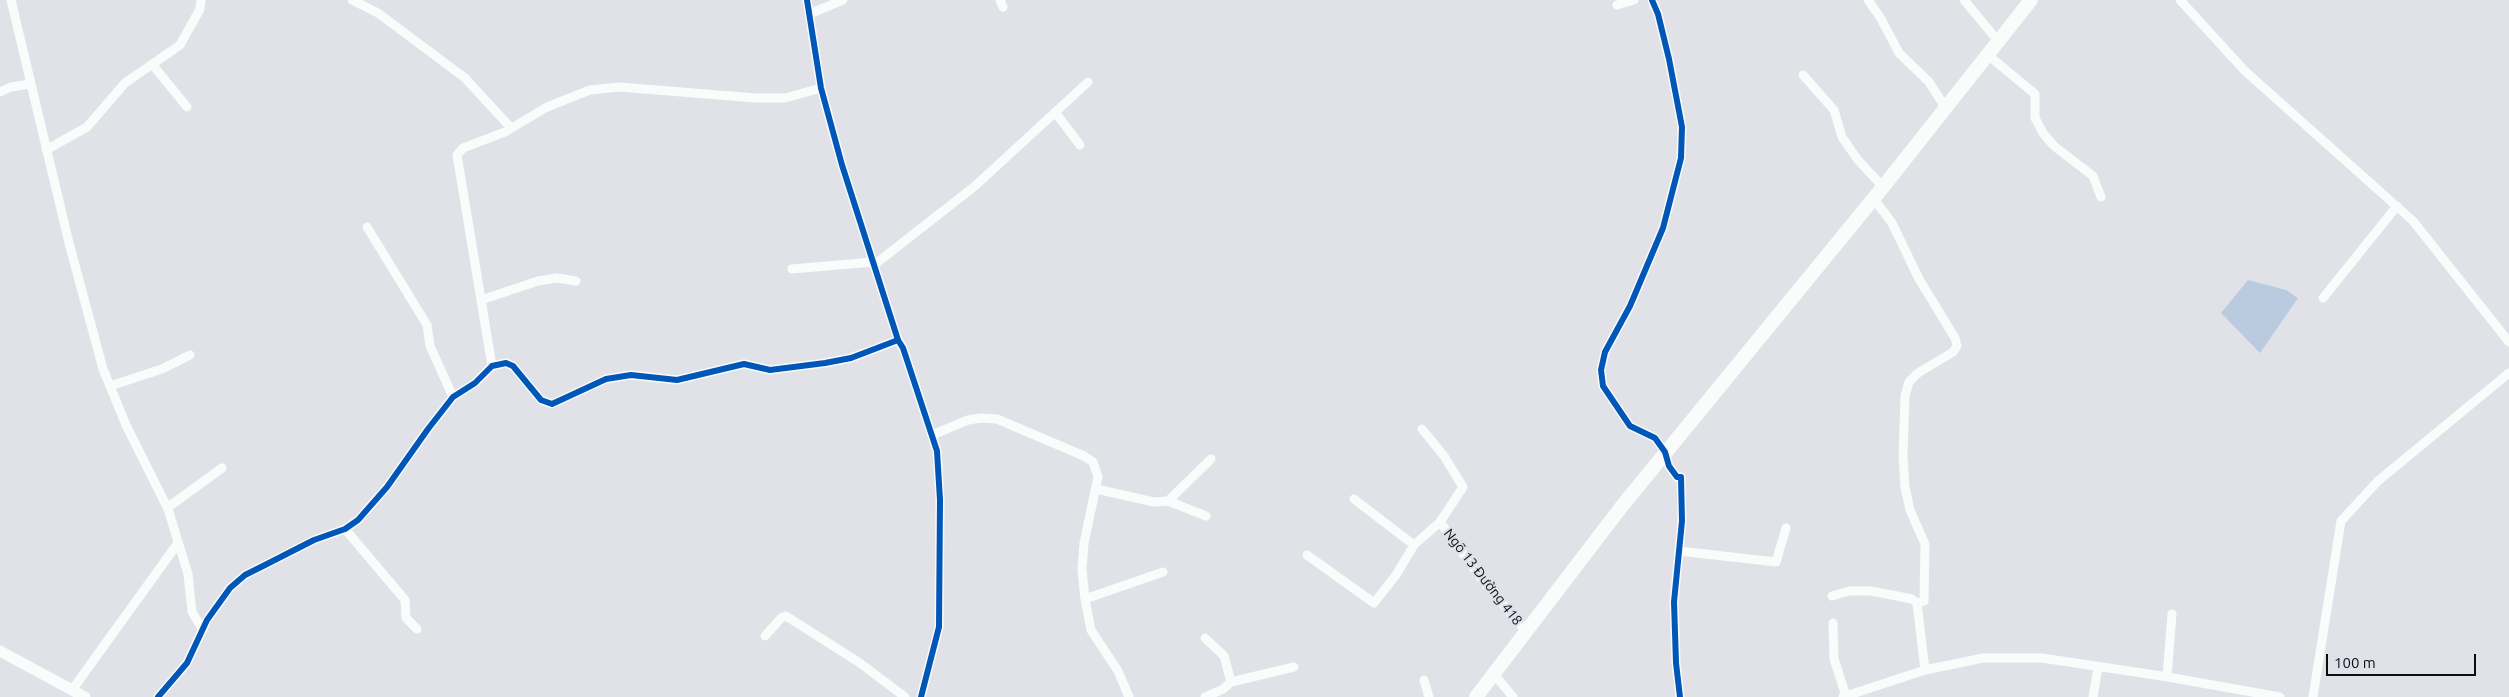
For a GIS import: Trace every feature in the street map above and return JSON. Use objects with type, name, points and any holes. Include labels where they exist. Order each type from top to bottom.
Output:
[{"type":"main road","points":[[1476,697],[1666,452],[1884,187],[2031,0]]},
{"type":"street","points":[[11,0],[69,243],[110,386],[167,508],[188,574],[192,612],[203,630]]},
{"type":"street","points":[[46,150],[87,127],[125,83],[180,45],[200,9],[201,0]]},
{"type":"street","points":[[353,0],[378,13],[465,78],[511,128]]},
{"type":"street","points":[[807,0],[820,88],[873,263],[898,340],[904,348],[937,451],[940,500],[939,617],[935,647],[921,697]]},
{"type":"street","points":[[809,14],[843,0]]},
{"type":"street","points":[[1617,5],[1634,0]]},
{"type":"street","points":[[1652,0],[1667,50],[1682,127],[1681,158],[1663,228],[1630,306],[1605,352],[1601,370],[1603,386],[1630,426],[1655,438],[1666,452],[1669,466],[1677,477],[1681,477],[1679,551],[1674,602],[1676,663],[1680,697]]},
{"type":"street","points":[[1868,0],[1880,16],[1899,53],[1929,82],[1945,107]]},
{"type":"street","points":[[1964,0],[1998,41]]},
{"type":"street","points":[[2180,0],[2245,71],[2412,221],[2509,342]]},
{"type":"street","points":[[1988,55],[2036,94],[2035,118],[2043,133],[2054,146],[2093,176],[2101,197]]},
{"type":"street","points":[[152,64],[187,107]]},
{"type":"street","points":[[1802,75],[1834,110],[1842,137],[1858,160],[1884,187]]},
{"type":"street","points":[[792,270],[873,263],[975,186],[1088,82]]},
{"type":"street","points":[[0,92],[11,87],[30,84]]},
{"type":"street","points":[[492,366],[457,155],[463,148],[511,128],[546,107],[590,90],[619,87],[756,98],[785,98],[820,88]]},
{"type":"street","points":[[1055,112],[1080,145]]},
{"type":"street","points":[[1832,596],[1849,591],[1871,591],[1912,599],[1918,603],[1924,602],[1925,544],[1910,510],[1905,487],[1903,456],[1905,396],[1909,382],[1918,373],[1952,352],[1957,346],[1955,338],[1913,268],[1892,224],[1874,199]]},
{"type":"street","points":[[2323,298],[2397,206]]},
{"type":"street","points":[[367,228],[427,325],[430,346],[453,398]]},
{"type":"street","points":[[481,300],[538,280],[557,278],[576,280]]},
{"type":"street","points":[[158,697],[187,663],[219,601],[245,575],[300,547],[345,529],[358,520],[387,488],[428,429],[453,398],[475,383],[492,366],[506,363],[514,366],[534,393],[546,404],[552,404],[606,379],[631,374],[677,380],[744,364],[770,370],[825,363],[851,358],[898,340]]},
{"type":"street","points":[[110,386],[162,369],[190,355]]},
{"type":"street","points":[[2314,697],[2341,521],[2378,481],[2509,373]]},
{"type":"street","points":[[932,435],[968,420],[981,418],[1006,422],[1084,456],[1093,462],[1098,477],[1084,543],[1082,569],[1085,600],[1092,630],[1118,671],[1129,697]]},
{"type":"street","name":"Ngõ 13 Đường 418","points":[[1308,555],[1374,604],[1396,575],[1414,545],[1440,522],[1463,487],[1444,456],[1422,429]]},
{"type":"street","points":[[1168,501],[1212,459]]},
{"type":"street","points":[[167,508],[222,468]]},
{"type":"street","points":[[1096,489],[1154,502],[1168,501],[1206,516]]},
{"type":"street","points":[[1354,499],[1414,545]]},
{"type":"street","name":"Ngõ 13 Đường 418","points":[[1440,522],[1483,581],[1526,631]]},
{"type":"street","points":[[1679,551],[1776,562],[1786,528]]},
{"type":"street","points":[[345,529],[405,600],[406,618],[417,629]]},
{"type":"street","points":[[72,690],[178,543]]},
{"type":"street","points":[[1085,600],[1163,572]]},
{"type":"street","points":[[1918,603],[1925,670]]},
{"type":"street","points":[[2167,677],[2172,614]]},
{"type":"street","points":[[765,636],[781,618],[786,616],[860,663],[905,697]]},
{"type":"street","points":[[1832,623],[1834,659],[1844,696],[1925,670],[1983,658],[2042,658],[2280,697]]},
{"type":"street","points":[[1204,638],[1224,656],[1231,682]]},
{"type":"street","points":[[0,651],[84,697]]},
{"type":"street","points":[[1206,697],[1223,689],[1231,682],[1294,667]]},
{"type":"street","points":[[2093,697],[2098,667]]},
{"type":"street","points":[[1494,674],[1513,697]]},
{"type":"street","points":[[1424,680],[1429,697]]},
{"type":"water","points":[[2248,280],[2286,290],[2298,298],[2260,353],[2221,313]]},
{"type":"cycle path","points":[[807,0],[821,88],[842,165],[898,340],[903,348],[937,451],[940,500],[939,627],[921,697]]},
{"type":"cycle path","points":[[1652,0],[1658,14],[1669,59],[1682,127],[1681,158],[1663,228],[1630,306],[1605,352],[1601,370],[1603,386],[1630,426],[1655,438],[1665,452],[1669,466],[1677,477],[1681,477],[1682,521],[1674,602],[1676,663],[1680,697]]},
{"type":"cycle path","points":[[158,697],[187,663],[207,620],[230,588],[245,575],[314,540],[345,529],[358,520],[387,487],[453,397],[475,383],[492,366],[506,363],[513,366],[541,400],[552,404],[606,379],[631,375],[677,380],[744,364],[770,370],[825,363],[851,358],[898,340]]}]
